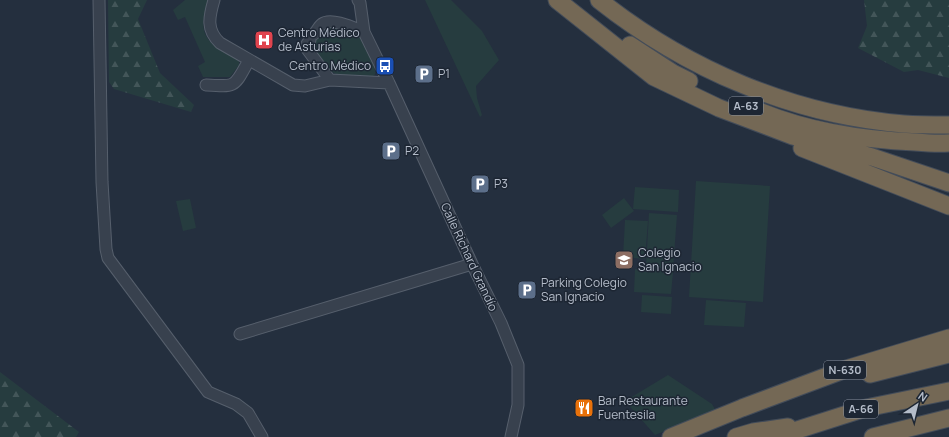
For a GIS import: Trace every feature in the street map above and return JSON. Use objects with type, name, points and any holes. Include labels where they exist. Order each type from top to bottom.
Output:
[{"type":"highway","points":[[557,0],[654,76],[689,99],[731,120],[949,206]]},
{"type":"highway","name":"A-63","points":[[568,0],[617,37],[673,73],[718,95],[768,115],[814,128],[859,138],[905,142],[949,143]]},
{"type":"highway","name":"A-63","points":[[600,0],[632,24],[678,54],[767,95],[816,109],[858,118],[903,124],[949,125]]},
{"type":"highway","points":[[654,76],[719,108],[793,136],[872,158],[949,183]]},
{"type":"highway","name":"N-630","points":[[677,434],[846,369],[949,338]]},
{"type":"highway","name":"N-630","points":[[742,408],[949,354]]},
{"type":"highway","points":[[866,408],[949,382]]},
{"type":"highway","name":"A-66","points":[[775,437],[814,423],[866,408],[949,390]]},
{"type":"highway","name":"A-66","points":[[880,435],[949,418]]},
{"type":"highway","points":[[736,437],[773,429],[814,423]]},
{"type":"highway","points":[[880,435],[949,423]]},
{"type":"street","points":[[99,0],[102,182],[106,250],[108,258],[208,392],[236,404],[248,414],[262,437]]},
{"type":"street","points":[[214,0],[210,15],[210,28],[213,37],[220,44],[293,85],[305,86],[330,80],[389,83]]},
{"type":"street","name":"Calle Richard Grandío","points":[[358,0],[360,3],[364,32],[501,323],[518,365],[518,405],[511,437]]},
{"type":"street","points":[[330,80],[307,49],[307,44],[322,24],[328,21],[347,25],[364,32]]},
{"type":"street","points":[[206,85],[228,86],[235,84],[250,60]]},
{"type":"street","points":[[240,334],[472,264]]},
{"type":"green space","points":[[108,0],[147,0],[138,19],[160,73],[194,105],[191,112],[114,89],[109,82]]},
{"type":"green space","points":[[185,0],[208,0],[204,23],[204,31],[207,37],[218,48],[239,61],[239,65],[230,77],[203,77],[198,66],[205,62],[185,17],[178,20],[173,10]]},
{"type":"green space","points":[[425,0],[451,0],[482,31],[499,60],[476,86],[477,98],[482,115],[480,117]]},
{"type":"green space","points":[[864,0],[949,0],[949,78],[918,70],[904,72],[858,48],[867,26]]},
{"type":"green space","points":[[327,26],[351,31],[358,35],[364,42],[375,70],[374,75],[371,77],[339,75],[329,70],[312,47],[318,35]]},
{"type":"green space","points":[[696,181],[770,186],[763,302],[689,297]]},
{"type":"green space","points":[[635,187],[679,190],[678,212],[633,209]]},
{"type":"green space","points":[[624,198],[634,211],[611,228],[602,215]]},
{"type":"green space","points":[[190,199],[196,228],[183,231],[176,201]]},
{"type":"green space","points":[[649,213],[677,215],[673,269],[646,267]]},
{"type":"green space","points":[[625,220],[648,221],[645,259],[623,257]]},
{"type":"green space","points":[[635,269],[673,272],[671,294],[634,292]]},
{"type":"green space","points":[[642,295],[672,297],[671,314],[641,312]]},
{"type":"green space","points":[[706,300],[746,303],[744,327],[704,325]]},
{"type":"green space","points":[[0,372],[79,432],[76,437],[0,437]]},
{"type":"green space","points":[[668,375],[712,404],[716,411],[655,435],[625,401]]},
{"type":"place","name":"Centro Médico de Asturias","points":[[264,40]]},
{"type":"place","name":"Centro Médico","points":[[385,66]]},
{"type":"place","name":"P1","points":[[424,74]]},
{"type":"place","name":"P2","points":[[391,151]]},
{"type":"place","name":"P3","points":[[480,184]]},
{"type":"place","name":"Colegio San Ignacio","points":[[624,260]]},
{"type":"place","name":"Parking Colegio San Ignacio","points":[[527,290]]},
{"type":"place","name":"Bar Restaurante Fuentesila","points":[[584,408]]}]
